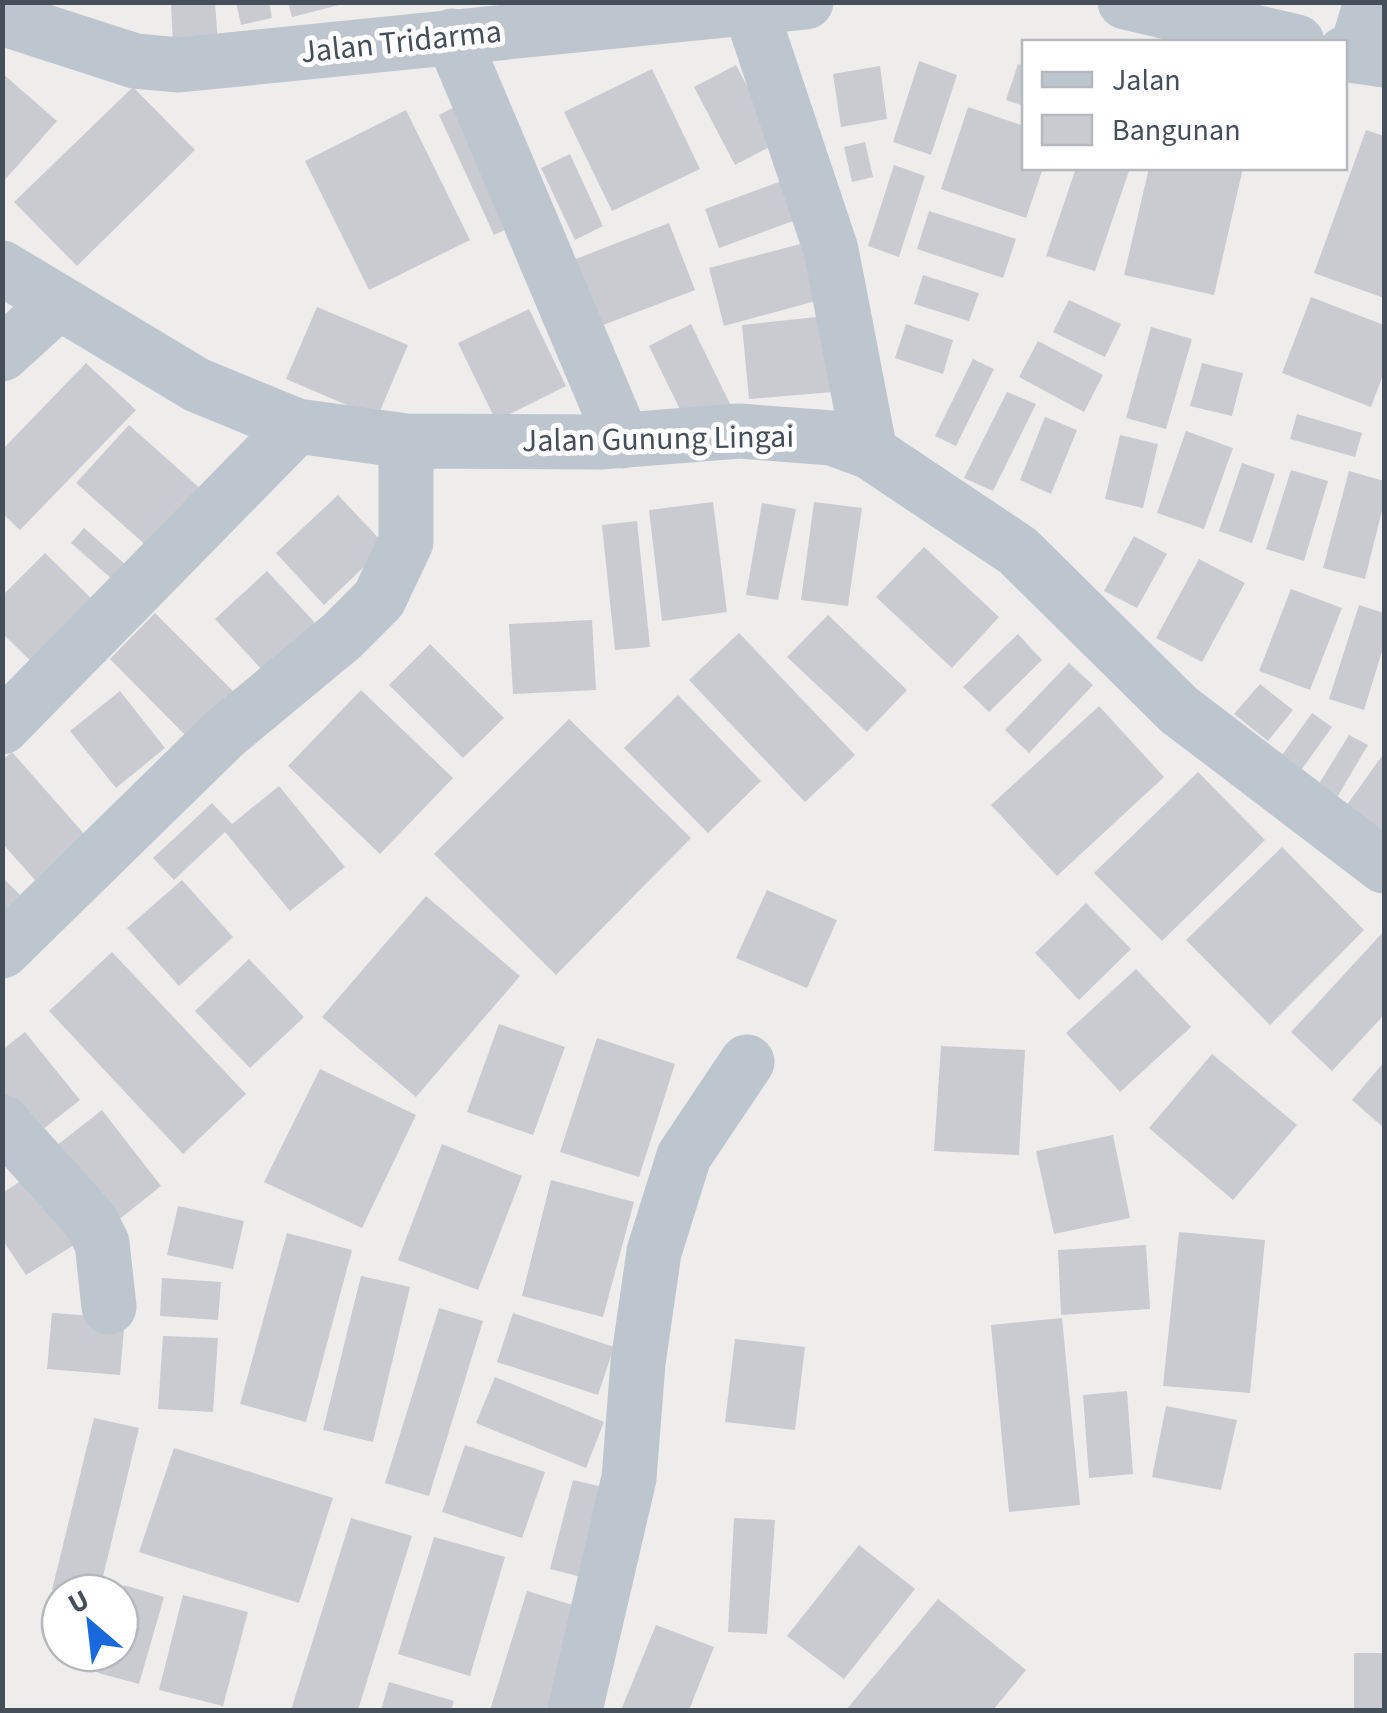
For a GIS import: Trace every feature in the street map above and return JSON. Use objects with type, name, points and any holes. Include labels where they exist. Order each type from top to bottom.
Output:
[{"type":"street","name":"Jalan Tridarma","points":[[2,18],[134,61],[180,64],[750,4],[806,2]]},
{"type":"street","points":[[1125,2],[1288,40]]},
{"type":"street","points":[[1361,57],[1371,2]]},
{"type":"street","points":[[750,4],[831,250],[870,452]]},
{"type":"street","points":[[452,36],[622,440]]},
{"type":"street","name":"Jalan Gunung Lingai","points":[[2,268],[196,385],[297,426],[406,441],[622,440],[738,431],[832,438],[870,452],[1018,550],[1179,710],[1384,866]]},
{"type":"street","points":[[2,354],[58,303]]},
{"type":"street","points":[[2,728],[297,426]]},
{"type":"street","points":[[2,951],[224,734],[342,636],[378,599],[406,542],[406,441]]},
{"type":"street","points":[[575,1710],[629,1478],[638,1363],[654,1252],[684,1156],[747,1062]]},
{"type":"street","points":[[2,1122],[90,1220],[102,1243],[110,1307]]},
{"type":"building","points":[[215,2],[218,44],[173,46],[171,3]]},
{"type":"building","points":[[236,2],[269,2],[272,18],[241,25]]},
{"type":"building","points":[[288,2],[342,2],[343,4],[292,17]]},
{"type":"building","points":[[919,61],[957,75],[931,155],[893,142]]},
{"type":"building","points":[[1018,64],[1022,65],[1022,105],[1006,100]]},
{"type":"building","points":[[736,65],[777,143],[735,165],[694,87]]},
{"type":"building","points":[[880,66],[887,119],[841,127],[833,74]]},
{"type":"building","points":[[652,69],[700,169],[612,211],[564,112]]},
{"type":"building","points":[[2,73],[57,121],[2,183]]},
{"type":"building","points":[[133,87],[195,150],[77,266],[14,202]]},
{"type":"building","points":[[466,101],[522,222],[494,235],[439,115]]},
{"type":"building","points":[[968,107],[1022,125],[1022,170],[1042,170],[1026,218],[941,189]]},
{"type":"building","points":[[406,110],[470,240],[369,290],[305,161]]},
{"type":"building","points":[[1366,130],[1384,136],[1384,298],[1314,273]]},
{"type":"building","points":[[865,142],[873,177],[852,182],[844,147]]},
{"type":"building","points":[[570,154],[603,226],[575,240],[541,168]]},
{"type":"building","points":[[894,165],[925,176],[899,257],[868,246]]},
{"type":"building","points":[[1075,170],[1129,170],[1095,271],[1046,256]]},
{"type":"building","points":[[1149,170],[1243,170],[1214,295],[1124,275]]},
{"type":"building","points":[[782,181],[796,220],[719,248],[705,209]]},
{"type":"building","points":[[929,211],[1016,239],[1003,278],[917,249]]},
{"type":"building","points":[[669,223],[695,290],[598,327],[573,260]]},
{"type":"building","points":[[808,242],[823,299],[724,326],[709,268]]},
{"type":"building","points":[[923,275],[979,293],[969,321],[914,304]]},
{"type":"building","points":[[1311,297],[1384,325],[1384,372],[1371,407],[1282,373]]},
{"type":"building","points":[[1069,300],[1121,324],[1105,357],[1053,332]]},
{"type":"building","points":[[317,307],[408,345],[377,418],[286,379]]},
{"type":"building","points":[[529,309],[566,386],[496,421],[458,343]]},
{"type":"building","points":[[826,316],[833,392],[749,399],[742,325]]},
{"type":"building","points":[[691,324],[732,408],[690,430],[649,346]]},
{"type":"building","points":[[906,324],[953,340],[943,374],[895,358]]},
{"type":"building","points":[[1151,327],[1192,339],[1166,429],[1126,418]]},
{"type":"building","points":[[1038,341],[1103,375],[1084,412],[1019,377]]},
{"type":"building","points":[[973,359],[994,369],[956,446],[935,436]]},
{"type":"building","points":[[86,363],[136,410],[20,530],[2,513],[2,450]]},
{"type":"building","points":[[1202,363],[1243,373],[1232,416],[1190,406]]},
{"type":"building","points":[[1007,392],[1036,404],[993,491],[964,478]]},
{"type":"building","points":[[1297,414],[1362,433],[1355,457],[1290,439]]},
{"type":"building","points":[[1045,417],[1077,430],[1051,494],[1020,480]]},
{"type":"building","points":[[129,425],[202,490],[149,548],[76,483]]},
{"type":"building","points":[[1186,431],[1233,448],[1204,529],[1157,513]]},
{"type":"building","points":[[1120,435],[1158,444],[1143,508],[1105,499]]},
{"type":"building","points":[[1242,463],[1275,474],[1252,543],[1219,531]]},
{"type":"building","points":[[1291,470],[1328,481],[1304,561],[1266,549]]},
{"type":"building","points":[[1349,471],[1384,481],[1384,503],[1365,579],[1323,568]]},
{"type":"building","points":[[338,495],[386,546],[324,605],[276,553]]},
{"type":"building","points":[[713,502],[727,612],[662,621],[649,510]]},
{"type":"building","points":[[814,502],[862,508],[848,606],[801,600]]},
{"type":"building","points":[[762,503],[796,509],[778,600],[746,595]]},
{"type":"building","points":[[637,521],[650,647],[615,650],[602,525]]},
{"type":"building","points":[[84,528],[143,580],[129,594],[71,543]]},
{"type":"building","points":[[1134,536],[1167,554],[1137,608],[1104,591]]},
{"type":"building","points":[[924,547],[999,617],[952,668],[876,597]]},
{"type":"building","points":[[45,553],[109,616],[48,678],[2,633],[2,596]]},
{"type":"building","points":[[1199,559],[1245,583],[1202,662],[1156,638]]},
{"type":"building","points":[[267,571],[317,625],[266,674],[215,619]]},
{"type":"building","points":[[1291,589],[1342,608],[1310,690],[1259,671]]},
{"type":"building","points":[[1359,605],[1384,613],[1384,645],[1364,710],[1329,699]]},
{"type":"building","points":[[155,613],[238,696],[192,742],[110,659]]},
{"type":"building","points":[[828,615],[907,690],[867,732],[787,657]]},
{"type":"building","points":[[592,620],[596,690],[513,694],[509,624]]},
{"type":"building","points":[[739,633],[855,755],[805,802],[689,680]]},
{"type":"building","points":[[1018,634],[1042,660],[989,712],[963,687]]},
{"type":"building","points":[[430,644],[504,718],[463,758],[389,685]]},
{"type":"building","points":[[1069,663],[1093,685],[1029,753],[1005,730]]},
{"type":"building","points":[[1260,684],[1293,710],[1268,741],[1234,714]]},
{"type":"building","points":[[361,690],[453,778],[380,854],[288,766]]},
{"type":"building","points":[[120,691],[165,748],[116,788],[70,731]]},
{"type":"building","points":[[678,695],[761,781],[708,833],[624,748]]},
{"type":"building","points":[[1099,706],[1164,777],[1057,876],[991,805]]},
{"type":"building","points":[[1312,713],[1332,727],[1302,769],[1282,755]]},
{"type":"building","points":[[569,719],[691,838],[556,975],[434,854]]},
{"type":"building","points":[[1349,735],[1368,745],[1336,799],[1317,787]]},
{"type":"building","points":[[12,752],[93,844],[42,888],[2,843],[2,760]]},
{"type":"building","points":[[1384,753],[1384,849],[1339,816]]},
{"type":"building","points":[[1198,772],[1265,840],[1162,941],[1094,873]]},
{"type":"building","points":[[279,786],[345,867],[290,911],[225,832],[174,880],[153,858],[212,803],[232,824]]},
{"type":"building","points":[[1282,847],[1364,930],[1270,1025],[1186,940]]},
{"type":"building","points":[[2,877],[24,899],[2,921]]},
{"type":"building","points":[[182,880],[233,937],[179,986],[127,928]]},
{"type":"building","points":[[767,890],[837,920],[807,988],[736,958]]},
{"type":"building","points":[[426,896],[520,976],[416,1097],[322,1017]]},
{"type":"building","points":[[1086,903],[1131,949],[1079,1000],[1035,953]]},
{"type":"building","points":[[1384,931],[1384,1015],[1332,1071],[1291,1032]]},
{"type":"building","points":[[112,952],[246,1094],[183,1154],[49,1011]]},
{"type":"building","points":[[249,959],[304,1017],[250,1068],[195,1011]]},
{"type":"building","points":[[1136,969],[1191,1027],[1120,1092],[1066,1033]]},
{"type":"building","points":[[499,1024],[565,1047],[533,1135],[467,1112]]},
{"type":"building","points":[[25,1032],[80,1100],[37,1134],[2,1091],[2,1050]]},
{"type":"building","points":[[597,1038],[675,1064],[639,1177],[560,1152]]},
{"type":"building","points":[[941,1046],[1025,1050],[1019,1155],[934,1151]]},
{"type":"building","points":[[1212,1054],[1297,1125],[1233,1200],[1149,1128]]},
{"type":"building","points":[[1384,1062],[1384,1128],[1352,1100]]},
{"type":"building","points":[[320,1069],[416,1115],[362,1228],[264,1182]]},
{"type":"building","points":[[102,1110],[161,1186],[116,1222],[56,1146]]},
{"type":"building","points":[[1113,1135],[1130,1218],[1054,1234],[1036,1151]]},
{"type":"building","points":[[442,1144],[522,1176],[478,1290],[398,1260]]},
{"type":"building","points":[[37,1171],[82,1240],[26,1275],[2,1239],[2,1193]]},
{"type":"building","points":[[551,1180],[634,1202],[603,1317],[522,1296]]},
{"type":"building","points":[[178,1206],[244,1221],[233,1269],[167,1255]]},
{"type":"building","points":[[1179,1232],[1265,1240],[1250,1393],[1163,1386]]},
{"type":"building","points":[[287,1233],[352,1250],[306,1422],[240,1404]]},
{"type":"building","points":[[1146,1245],[1150,1309],[1061,1315],[1058,1250]]},
{"type":"building","points":[[361,1276],[410,1287],[373,1442],[323,1430]]},
{"type":"building","points":[[162,1278],[221,1282],[218,1320],[160,1316]]},
{"type":"building","points":[[439,1308],[483,1321],[429,1496],[385,1483]]},
{"type":"building","points":[[52,1313],[125,1318],[120,1375],[47,1369]]},
{"type":"building","points":[[513,1313],[614,1347],[598,1395],[497,1362]]},
{"type":"building","points":[[1062,1318],[1080,1505],[1009,1512],[991,1325]]},
{"type":"building","points":[[163,1336],[218,1338],[213,1412],[158,1409]]},
{"type":"building","points":[[735,1339],[805,1347],[795,1430],[725,1422]]},
{"type":"building","points":[[495,1377],[604,1422],[586,1468],[476,1423]]},
{"type":"building","points":[[1127,1391],[1133,1474],[1089,1478],[1083,1395]]},
{"type":"building","points":[[1166,1406],[1237,1420],[1221,1490],[1152,1477]]},
{"type":"building","points":[[94,1418],[139,1428],[104,1573],[56,1573]]},
{"type":"building","points":[[465,1445],[545,1472],[522,1538],[442,1512]]},
{"type":"building","points":[[174,1448],[333,1498],[299,1603],[139,1552]]},
{"type":"building","points":[[573,1480],[612,1489],[589,1579],[550,1569]]},
{"type":"building","points":[[351,1518],[412,1536],[358,1710],[291,1710]]},
{"type":"building","points":[[734,1518],[775,1520],[767,1634],[728,1632]]},
{"type":"building","points":[[434,1537],[505,1557],[470,1676],[398,1654]]},
{"type":"building","points":[[859,1545],[915,1589],[844,1679],[787,1636]]},
{"type":"building","points":[[140,1590],[164,1597],[139,1684],[98,1673],[140,1673]]},
{"type":"building","points":[[527,1591],[596,1612],[566,1710],[490,1710]]},
{"type":"building","points":[[183,1595],[248,1612],[223,1706],[159,1690]]},
{"type":"building","points":[[938,1599],[1026,1670],[993,1710],[846,1710]]},
{"type":"building","points":[[656,1625],[714,1647],[689,1710],[621,1710]]},
{"type":"building","points":[[1354,1653],[1384,1653],[1384,1710],[1354,1710]]},
{"type":"building","points":[[389,1682],[454,1701],[451,1710],[381,1710]]}]
